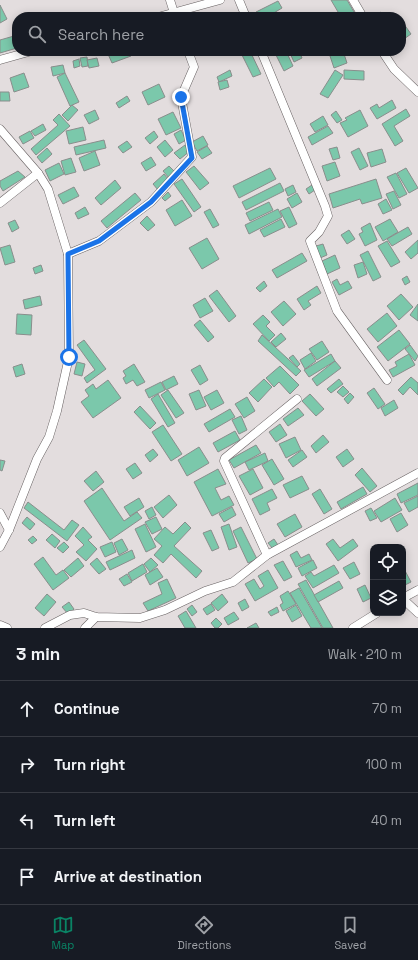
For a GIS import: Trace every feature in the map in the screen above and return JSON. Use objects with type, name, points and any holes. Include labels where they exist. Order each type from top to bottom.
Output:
[{"type":"street","points":[[170,0],[174,12]]},
{"type":"street","points":[[184,12],[220,0]]},
{"type":"street","points":[[239,0],[244,12]]},
{"type":"street","points":[[353,0],[360,12]]},
{"type":"street","points":[[0,60],[14,56]]},
{"type":"street","points":[[68,254],[99,241],[151,202],[192,158],[181,97],[194,67],[190,56]]},
{"type":"street","points":[[263,56],[326,206],[328,216],[319,232],[310,241],[337,311],[388,380]]},
{"type":"street","points":[[385,56],[394,69],[418,92]]},
{"type":"street","points":[[0,129],[38,172],[48,189],[68,254],[69,357],[58,411],[49,437],[37,459],[9,530],[0,547]]},
{"type":"street","points":[[0,204],[38,172]]},
{"type":"street","points":[[267,555],[224,461],[225,458],[297,398]]},
{"type":"street","points":[[45,628],[70,615],[84,613],[96,617],[140,618],[166,610],[205,591],[233,582],[267,555],[418,473]]},
{"type":"street","points":[[0,513],[9,530]]},
{"type":"street","points":[[406,597],[418,590]]},
{"type":"street","points":[[406,602],[418,613]]},
{"type":"street","points":[[353,628],[372,616]]},
{"type":"street","points":[[85,628],[96,617]]},
{"type":"street","points":[[0,625],[7,628]]},
{"type":"building","points":[[331,0],[347,0],[354,12],[338,12]]},
{"type":"building","points":[[278,1],[282,8],[275,12],[256,12]]},
{"type":"building","points":[[0,5],[7,19],[0,23]]},
{"type":"building","points":[[406,27],[411,34],[406,38]]},
{"type":"building","points":[[12,37],[12,49],[0,53],[0,40]]},
{"type":"building","points":[[109,56],[131,56],[112,63]]},
{"type":"building","points":[[242,56],[252,56],[261,74],[253,77]]},
{"type":"building","points":[[276,56],[288,56],[293,66],[284,71]]},
{"type":"building","points":[[291,56],[301,56],[302,58],[294,62]]},
{"type":"building","points":[[330,56],[345,56],[347,63],[334,68]]},
{"type":"building","points":[[87,57],[88,66],[82,67],[80,58]]},
{"type":"building","points":[[97,58],[99,66],[89,68],[87,60]]},
{"type":"building","points":[[79,59],[80,66],[74,68],[73,61]]},
{"type":"building","points":[[63,65],[65,73],[53,76],[51,67]]},
{"type":"building","points":[[230,70],[232,76],[219,82],[217,77]]},
{"type":"building","points":[[335,70],[343,75],[328,98],[320,94]]},
{"type":"building","points":[[344,70],[364,71],[364,80],[344,79]]},
{"type":"building","points":[[24,73],[29,87],[14,92],[10,78]]},
{"type":"building","points":[[65,73],[79,102],[70,106],[57,77]]},
{"type":"building","points":[[227,80],[229,87],[220,90],[218,82]]},
{"type":"building","points":[[159,84],[165,97],[148,105],[142,92]]},
{"type":"building","points":[[0,92],[9,92],[10,101],[0,101]]},
{"type":"building","points":[[127,96],[130,101],[119,108],[116,103]]},
{"type":"building","points":[[392,100],[396,108],[377,119],[370,108],[377,104],[379,108]]},
{"type":"building","points":[[72,105],[78,110],[68,121],[62,115]]},
{"type":"building","points":[[406,109],[410,116],[394,126],[403,141],[395,146],[382,124]]},
{"type":"building","points":[[95,110],[99,119],[89,124],[84,115]]},
{"type":"building","points":[[360,110],[368,126],[348,137],[340,123],[347,120],[345,118]]},
{"type":"building","points":[[336,111],[342,120],[337,123],[331,115]]},
{"type":"building","points":[[173,112],[181,128],[166,135],[158,119]]},
{"type":"building","points":[[59,114],[70,126],[36,155],[31,149],[58,125],[53,120]]},
{"type":"building","points":[[323,116],[328,125],[315,132],[310,124]]},
{"type":"building","points":[[43,124],[46,130],[35,136],[31,131]]},
{"type":"building","points":[[328,126],[333,133],[312,145],[308,137]]},
{"type":"building","points":[[83,127],[86,140],[69,144],[66,131]]},
{"type":"building","points":[[181,130],[186,140],[179,144],[174,134]]},
{"type":"building","points":[[30,131],[34,138],[23,144],[19,137]]},
{"type":"building","points":[[154,131],[158,137],[150,144],[145,138]]},
{"type":"building","points":[[203,136],[208,145],[197,151],[192,142]]},
{"type":"building","points":[[104,140],[106,148],[76,155],[74,147]]},
{"type":"building","points":[[165,140],[173,150],[165,157],[157,147]]},
{"type":"building","points":[[127,141],[132,147],[123,153],[118,147]]},
{"type":"building","points":[[185,145],[190,151],[180,159],[174,153]]},
{"type":"building","points":[[207,146],[212,153],[202,159],[197,152]]},
{"type":"building","points":[[337,147],[340,158],[333,160],[329,149]]},
{"type":"building","points":[[47,148],[52,154],[42,163],[37,157]]},
{"type":"building","points":[[359,148],[368,166],[360,170],[351,152]]},
{"type":"building","points":[[382,149],[386,162],[371,167],[367,153]]},
{"type":"building","points":[[95,151],[100,165],[84,171],[79,158]]},
{"type":"building","points":[[151,157],[156,165],[146,171],[141,163]]},
{"type":"building","points":[[71,158],[76,172],[65,175],[61,161]]},
{"type":"building","points":[[335,162],[340,176],[327,181],[322,166]]},
{"type":"building","points":[[59,163],[64,174],[50,181],[45,170]]},
{"type":"building","points":[[169,166],[175,172],[169,178],[163,171]]},
{"type":"building","points":[[194,166],[209,183],[200,190],[186,172]]},
{"type":"building","points":[[270,168],[276,179],[239,198],[233,186]]},
{"type":"building","points":[[406,168],[418,188],[409,193],[397,173]]},
{"type":"building","points":[[18,171],[25,177],[3,191],[0,186],[0,181]]},
{"type":"building","points":[[396,173],[407,194],[399,198],[387,177]]},
{"type":"building","points":[[164,174],[169,180],[158,190],[153,184]]},
{"type":"building","points":[[182,179],[201,207],[194,212],[174,184]]},
{"type":"building","points":[[376,179],[382,198],[362,204],[360,199],[333,208],[329,194]]},
{"type":"building","points":[[115,180],[121,188],[101,205],[95,198]]},
{"type":"building","points":[[280,183],[284,191],[246,210],[242,202]]},
{"type":"building","points":[[293,185],[296,192],[288,196],[285,189]]},
{"type":"building","points":[[312,185],[315,190],[309,194],[306,189]]},
{"type":"building","points":[[74,187],[79,196],[63,204],[58,195]]},
{"type":"building","points":[[394,191],[401,205],[393,209],[386,194]]},
{"type":"building","points":[[168,192],[171,196],[165,201],[162,198]]},
{"type":"building","points":[[135,193],[141,200],[107,228],[101,221]]},
{"type":"building","points":[[297,193],[302,202],[292,208],[287,199]]},
{"type":"building","points":[[386,199],[392,210],[383,214],[378,204]]},
{"type":"building","points":[[182,200],[192,216],[175,226],[166,210]]},
{"type":"building","points":[[269,202],[273,210],[250,221],[246,213]]},
{"type":"building","points":[[85,207],[89,214],[78,219],[75,213]]},
{"type":"building","points":[[289,207],[297,224],[289,228],[280,211]]},
{"type":"building","points":[[210,209],[219,225],[213,228],[204,212]]},
{"type":"building","points":[[278,209],[282,217],[249,234],[245,225]]},
{"type":"building","points":[[147,216],[155,225],[148,231],[140,223]]},
{"type":"building","points":[[281,219],[285,227],[264,237],[260,230]]},
{"type":"building","points":[[390,219],[398,232],[383,241],[375,227]]},
{"type":"building","points":[[15,220],[19,228],[12,232],[8,223]]},
{"type":"building","points":[[370,223],[377,240],[365,246],[359,234],[363,232],[361,228]]},
{"type":"building","points":[[408,227],[412,234],[392,246],[387,239]]},
{"type":"building","points":[[349,230],[355,239],[347,244],[341,235]]},
{"type":"building","points":[[207,238],[219,259],[202,269],[189,248]]},
{"type":"building","points":[[418,240],[418,253],[411,259],[405,252]]},
{"type":"building","points":[[387,241],[400,262],[391,267],[378,246]]},
{"type":"building","points":[[323,244],[327,255],[320,258],[316,246]]},
{"type":"building","points":[[10,245],[15,262],[5,265],[0,248]]},
{"type":"building","points":[[368,251],[381,277],[373,281],[360,255]]},
{"type":"building","points":[[302,253],[307,261],[277,278],[272,270]]},
{"type":"building","points":[[335,255],[340,268],[327,274],[322,261]]},
{"type":"building","points":[[363,262],[367,274],[358,278],[354,265]]},
{"type":"building","points":[[41,265],[43,271],[35,274],[33,268]]},
{"type":"building","points":[[407,276],[410,282],[405,285],[402,279]]},
{"type":"building","points":[[337,279],[340,285],[348,281],[352,288],[339,295],[332,282]]},
{"type":"building","points":[[264,281],[267,286],[260,292],[256,288]]},
{"type":"building","points":[[317,286],[321,293],[308,301],[311,305],[304,310],[297,299]]},
{"type":"building","points":[[217,290],[236,316],[229,322],[209,296]]},
{"type":"building","points":[[401,294],[413,307],[399,320],[387,306]]},
{"type":"building","points":[[40,296],[42,305],[25,309],[23,300]]},
{"type":"building","points":[[205,298],[213,311],[200,318],[193,305]]},
{"type":"building","points":[[284,301],[296,314],[283,326],[271,312]]},
{"type":"building","points":[[418,304],[418,321],[410,315]]},
{"type":"building","points":[[387,313],[397,326],[378,342],[367,329]]},
{"type":"building","points":[[17,314],[32,315],[31,335],[16,334]]},
{"type":"building","points":[[263,315],[270,322],[266,326],[275,335],[269,341],[253,324]]},
{"type":"building","points":[[200,320],[214,337],[208,342],[194,325]]},
{"type":"building","points":[[399,330],[410,344],[388,361],[377,347]]},
{"type":"building","points":[[281,333],[286,339],[276,347],[271,342]]},
{"type":"building","points":[[262,335],[301,371],[296,376],[258,341]]},
{"type":"building","points":[[84,340],[106,369],[87,383],[84,378],[95,370],[77,345]]},
{"type":"building","points":[[322,341],[329,352],[317,360],[309,349]]},
{"type":"building","points":[[410,345],[418,356],[415,361],[405,349]]},
{"type":"building","points":[[311,353],[316,361],[305,369],[300,360]]},
{"type":"building","points":[[331,354],[335,361],[309,377],[304,370]]},
{"type":"building","points":[[409,354],[415,365],[393,377],[389,370],[397,366],[395,362]]},
{"type":"building","points":[[293,355],[300,364],[297,367],[289,358]]},
{"type":"building","points":[[335,361],[341,368],[317,386],[312,379]]},
{"type":"building","points":[[77,362],[85,364],[82,376],[74,374]]},
{"type":"building","points":[[22,364],[25,374],[16,377],[13,367]]},
{"type":"building","points":[[134,364],[145,382],[137,386],[133,380],[126,384],[123,378],[126,376],[123,371]]},
{"type":"building","points":[[200,365],[208,380],[200,385],[191,370]]},
{"type":"building","points":[[280,366],[299,385],[290,394],[279,382],[274,387],[266,378]]},
{"type":"building","points":[[174,376],[178,384],[166,390],[162,382]]},
{"type":"building","points":[[411,377],[418,383],[418,395],[410,387],[403,395],[398,390]]},
{"type":"building","points":[[264,379],[272,387],[258,402],[249,393]]},
{"type":"building","points":[[339,379],[343,384],[331,393],[327,389]]},
{"type":"building","points":[[108,380],[121,398],[93,418],[81,402],[89,396],[85,390],[93,384],[96,389]]},
{"type":"building","points":[[161,382],[165,390],[149,398],[145,390]]},
{"type":"building","points":[[343,386],[349,392],[343,397],[337,392]]},
{"type":"building","points":[[374,388],[385,404],[378,409],[367,393]]},
{"type":"building","points":[[168,390],[184,413],[176,418],[161,395]]},
{"type":"building","points":[[199,390],[206,406],[196,410],[189,394]]},
{"type":"building","points":[[217,390],[224,403],[211,410],[204,397]]},
{"type":"building","points":[[350,393],[354,397],[348,404],[344,399]]},
{"type":"building","points":[[158,394],[175,423],[168,427],[151,399]]},
{"type":"building","points":[[310,394],[324,409],[316,416],[302,401]]},
{"type":"building","points":[[247,397],[255,411],[244,418],[235,404]]},
{"type":"building","points":[[394,400],[398,408],[385,416],[381,408]]},
{"type":"building","points":[[140,406],[156,423],[150,429],[134,412]]},
{"type":"building","points":[[298,408],[304,415],[288,426],[283,419]]},
{"type":"building","points":[[230,409],[235,417],[209,432],[204,424]]},
{"type":"building","points":[[241,416],[247,430],[239,434],[232,420]]},
{"type":"building","points":[[280,424],[287,435],[276,442],[269,432]]},
{"type":"building","points":[[163,425],[182,454],[171,461],[152,432]]},
{"type":"building","points":[[235,431],[240,440],[218,452],[213,443]]},
{"type":"building","points":[[323,435],[329,442],[316,453],[311,446]]},
{"type":"building","points":[[295,437],[301,450],[286,458],[279,444]]},
{"type":"building","points":[[256,445],[261,453],[234,468],[229,460]]},
{"type":"building","points":[[199,447],[209,463],[187,476],[178,460]]},
{"type":"building","points":[[153,449],[158,455],[150,462],[145,455]]},
{"type":"building","points":[[347,449],[354,459],[343,467],[336,457]]},
{"type":"building","points":[[302,450],[307,457],[293,467],[288,460]]},
{"type":"building","points":[[265,453],[268,461],[249,470],[245,462]]},
{"type":"building","points":[[272,459],[284,479],[274,485],[262,465]]},
{"type":"building","points":[[0,460],[5,461],[2,471],[0,470]]},
{"type":"building","points":[[135,463],[142,473],[133,479],[126,469]]},
{"type":"building","points":[[362,468],[377,486],[370,492],[355,475]]},
{"type":"building","points":[[218,469],[226,484],[215,488],[221,500],[229,496],[234,505],[212,516],[194,482]]},
{"type":"building","points":[[253,469],[263,488],[250,495],[239,476]]},
{"type":"building","points":[[96,471],[104,482],[93,491],[84,481]]},
{"type":"building","points":[[302,476],[309,489],[290,498],[283,485]]},
{"type":"building","points":[[418,483],[418,495],[401,503],[397,494]]},
{"type":"building","points":[[363,487],[367,494],[341,509],[337,502]]},
{"type":"building","points":[[102,488],[124,521],[137,512],[142,518],[110,540],[84,501]]},
{"type":"building","points":[[272,489],[277,498],[267,503],[270,510],[260,515],[252,499]]},
{"type":"building","points":[[320,489],[332,509],[324,514],[312,494]]},
{"type":"building","points":[[169,495],[177,505],[163,518],[154,507]]},
{"type":"building","points":[[418,496],[418,507],[409,512],[404,503]]},
{"type":"building","points":[[139,498],[144,507],[130,516],[124,507]]},
{"type":"building","points":[[395,498],[402,510],[381,522],[374,511]]},
{"type":"building","points":[[28,502],[64,530],[72,520],[79,525],[67,541],[24,508]]},
{"type":"building","points":[[152,507],[156,515],[149,519],[145,511]]},
{"type":"building","points":[[232,507],[236,515],[224,522],[219,514]]},
{"type":"building","points":[[371,508],[377,518],[370,521],[365,511]]},
{"type":"building","points":[[401,513],[408,525],[397,532],[390,519]]},
{"type":"building","points":[[295,514],[302,527],[285,537],[277,524]]},
{"type":"building","points":[[27,517],[35,524],[30,530],[22,523]]},
{"type":"building","points":[[156,517],[162,529],[152,534],[145,522]]},
{"type":"building","points":[[185,522],[191,528],[174,546],[202,571],[196,578],[171,554],[163,563],[154,555],[162,546],[154,539],[165,527],[173,534]]},
{"type":"building","points":[[145,524],[156,547],[146,552],[135,529]]},
{"type":"building","points":[[229,524],[237,547],[229,550],[221,527]]},
{"type":"building","points":[[83,527],[92,537],[88,540],[97,549],[86,561],[76,552],[84,545],[75,536]]},
{"type":"building","points":[[241,527],[257,559],[248,563],[233,531]]},
{"type":"building","points":[[211,530],[219,548],[212,551],[203,533]]},
{"type":"building","points":[[52,534],[60,541],[55,548],[46,540]]},
{"type":"building","points":[[33,536],[37,540],[32,544],[28,540]]},
{"type":"building","points":[[122,539],[128,550],[119,555],[114,543]]},
{"type":"building","points":[[274,539],[278,545],[273,549],[268,543]]},
{"type":"building","points":[[333,539],[340,548],[353,539],[358,546],[338,561],[326,544]]},
{"type":"building","points":[[64,542],[69,547],[63,553],[57,548]]},
{"type":"building","points":[[112,542],[116,552],[105,557],[100,547]]},
{"type":"building","points":[[132,550],[135,558],[110,570],[106,562]]},
{"type":"building","points":[[297,551],[301,558],[309,554],[312,560],[296,567],[290,555]]},
{"type":"building","points":[[43,557],[56,575],[63,570],[69,578],[53,590],[34,564]]},
{"type":"building","points":[[78,558],[84,566],[71,577],[64,570]]},
{"type":"building","points":[[97,558],[106,569],[99,574],[90,564]]},
{"type":"building","points":[[151,558],[158,565],[150,572],[144,564]]},
{"type":"building","points":[[313,560],[317,568],[302,576],[298,568]]},
{"type":"building","points":[[283,561],[292,577],[284,581],[274,565]]},
{"type":"building","points":[[354,562],[360,574],[350,579],[343,568]]},
{"type":"building","points":[[143,564],[147,572],[132,581],[128,573]]},
{"type":"building","points":[[334,565],[339,573],[313,588],[305,576],[311,572],[314,576]]},
{"type":"building","points":[[157,568],[163,577],[150,585],[145,575]]},
{"type":"building","points":[[268,570],[278,588],[255,601],[245,584],[254,579],[260,589],[264,586],[258,576]]},
{"type":"building","points":[[406,573],[411,582],[406,584]]},
{"type":"building","points":[[127,574],[132,582],[124,586],[119,579]]},
{"type":"building","points":[[167,579],[176,598],[148,611],[143,603],[162,594],[158,583]]},
{"type":"building","points":[[306,580],[333,628],[323,628],[298,584]]},
{"type":"building","points":[[339,581],[343,588],[318,602],[314,595]]},
{"type":"building","points":[[365,585],[370,598],[363,602],[357,589]]},
{"type":"building","points":[[299,588],[322,628],[311,628],[290,593]]},
{"type":"building","points":[[288,591],[296,604],[283,611],[280,605],[283,603],[280,596]]},
{"type":"building","points":[[47,594],[56,602],[44,616],[35,608]]},
{"type":"building","points":[[222,594],[228,602],[218,611],[211,603]]},
{"type":"building","points":[[245,599],[249,607],[242,611],[238,603]]},
{"type":"building","points":[[69,602],[74,609],[68,614],[62,607]]},
{"type":"building","points":[[211,604],[215,610],[207,615],[203,609]]},
{"type":"building","points":[[192,605],[197,612],[192,616],[187,609]]},
{"type":"building","points":[[296,605],[302,616],[292,622],[286,611]]},
{"type":"building","points":[[277,607],[279,612],[271,616],[268,612]]},
{"type":"building","points":[[186,611],[196,628],[185,628],[178,616]]},
{"type":"building","points":[[234,612],[239,619],[228,625],[224,618]]},
{"type":"building","points":[[216,618],[222,624],[218,628],[215,628],[211,623]]},
{"type":"building","points":[[256,623],[259,628],[247,628]]},
{"type":"route","points":[[69,357],[68,254],[99,241],[151,202],[192,158],[181,97]]}]
